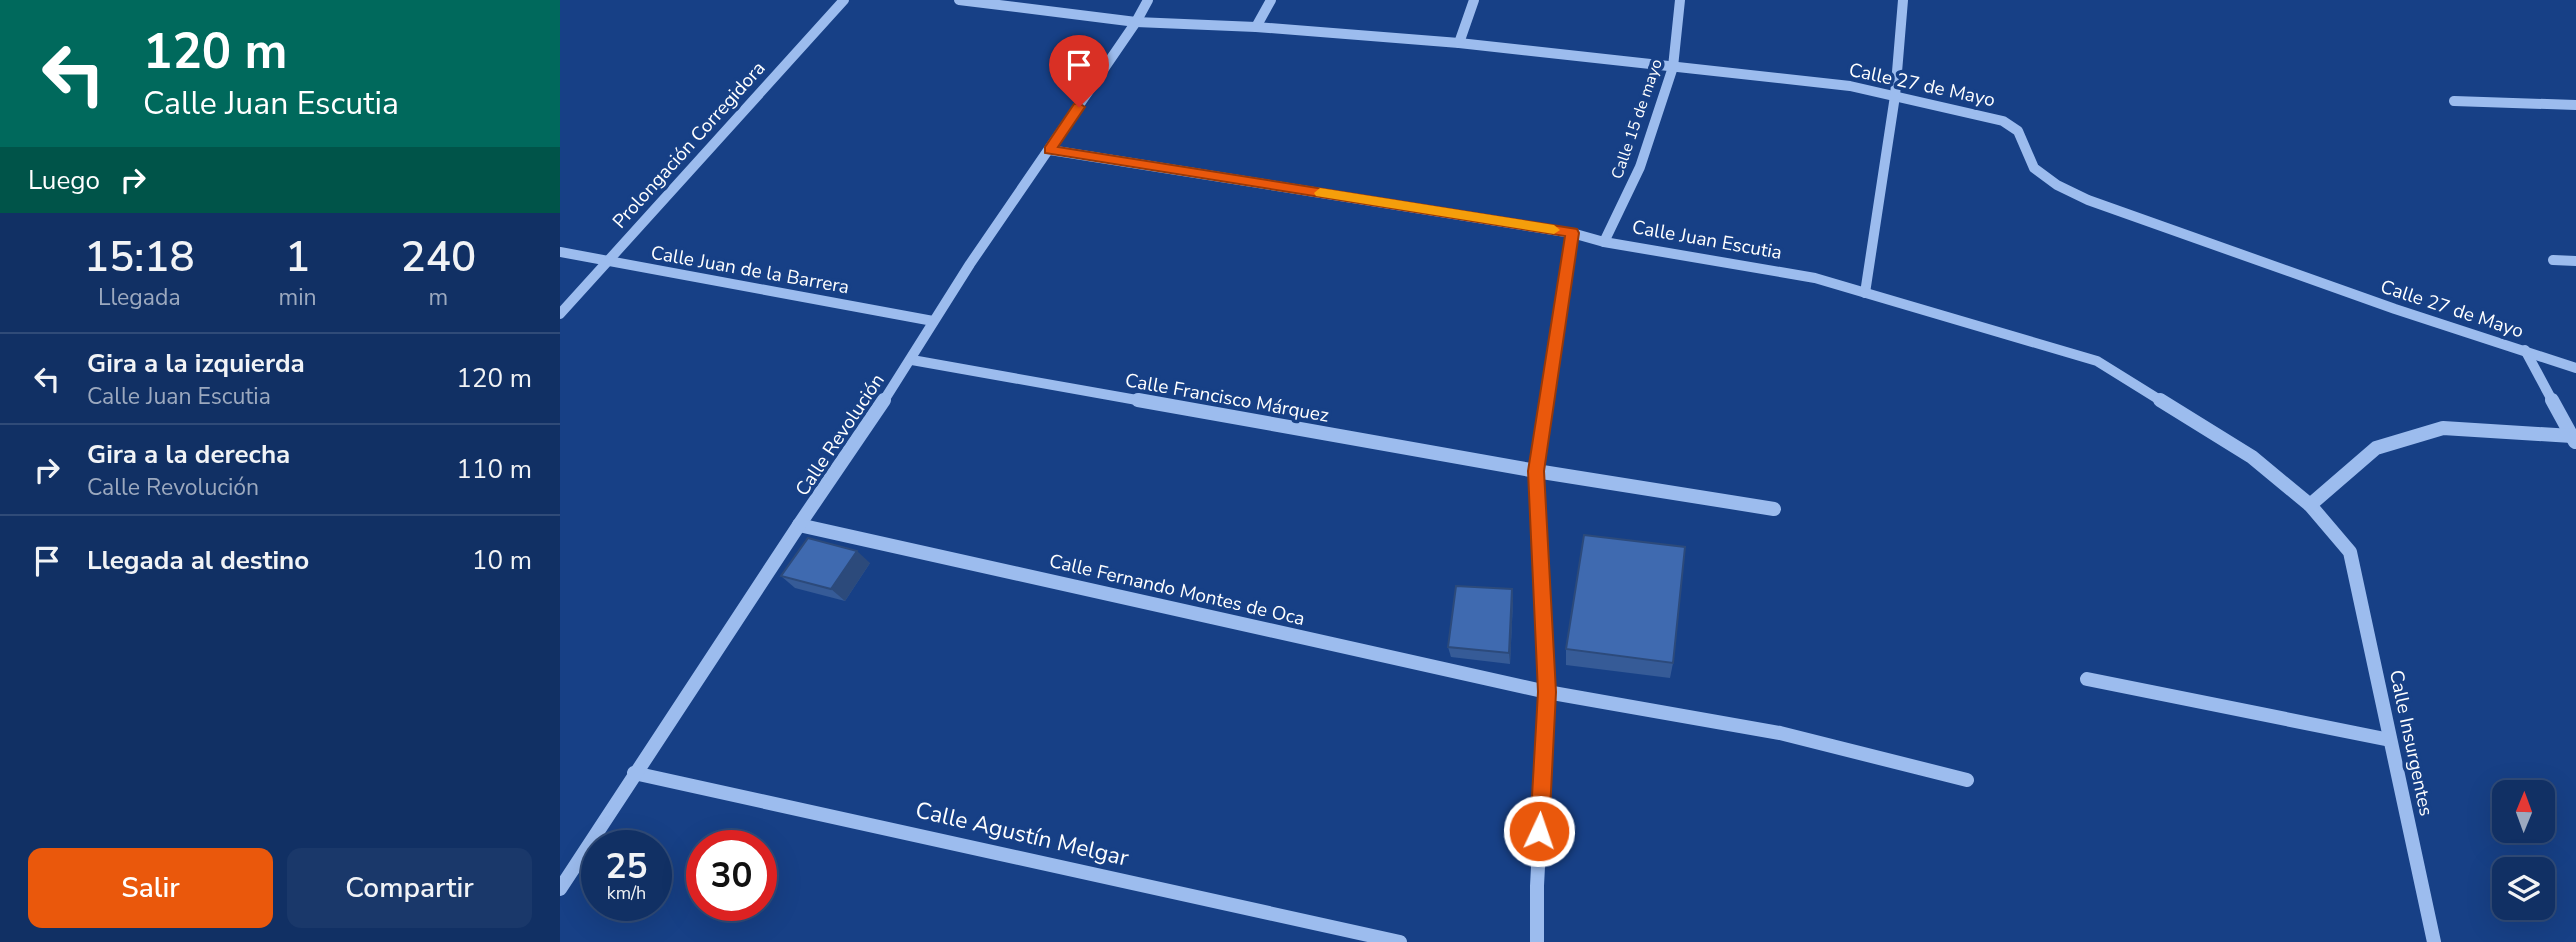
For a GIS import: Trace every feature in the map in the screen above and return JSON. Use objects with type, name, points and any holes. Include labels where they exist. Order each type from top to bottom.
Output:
[{"type":"street","name":"Prolongación Corregidora","points":[[560,314],[844,0]]},
{"type":"street","name":"Calle 27 de Mayo","points":[[959,0],[1136,22],[1256,27],[1459,43],[1850,86],[1895,96],[2003,121],[2018,131],[2034,168],[2057,185],[2088,200],[2395,309],[2576,368]]},
{"type":"street","name":"Calle Revolución","points":[[560,889],[634,773],[912,360],[933,321],[1136,22],[1148,0]]},
{"type":"street","points":[[1256,27],[1271,0]]},
{"type":"street","points":[[1459,43],[1474,0]]},
{"type":"street","name":"Calle 15 de mayo","points":[[1604,242],[1640,167],[1673,67],[1680,0]]},
{"type":"street","points":[[1865,293],[1895,96],[1903,0]]},
{"type":"street","points":[[2454,101],[2576,105]]},
{"type":"street","name":"Calle Juan Escutia","points":[[1050,150],[1572,233],[1604,242],[1815,278],[2097,361],[2252,457],[2310,505],[2350,552]]},
{"type":"street","points":[[1537,942],[1536,886],[1547,692],[1536,471],[1572,233]]},
{"type":"street","name":"Calle Juan de la Barrera","points":[[560,252],[933,321]]},
{"type":"street","points":[[2553,260],[2576,261]]},
{"type":"street","points":[[2525,350],[2574,440]]},
{"type":"street","name":"Calle Francisco Márquez","points":[[912,360],[1536,471],[1774,509]]},
{"type":"street","points":[[2310,505],[2376,448],[2443,428],[2574,440]]},
{"type":"street","name":"Calle Fernando Montes de Oca","points":[[799,525],[1547,692],[1780,733],[1967,780]]},
{"type":"street","name":"Calle Insurgentes","points":[[2350,552],[2434,942]]},
{"type":"street","points":[[2087,680],[2390,740]]},
{"type":"street","name":"Calle Agustín Melgar","points":[[634,773],[1400,942]]},
{"type":"building","points":[[1584,535],[1685,547],[1673,663],[1566,649]]},
{"type":"building","points":[[808,538],[857,551],[831,589],[781,576]]},
{"type":"building","points":[[1456,586],[1512,589],[1509,653],[1448,647]]},
{"type":"slow traffic","points":[[1320,193],[1554,230]]},
{"type":"route","points":[[1079,107],[1050,150],[1572,233],[1536,471],[1547,692],[1539,831]]}]
